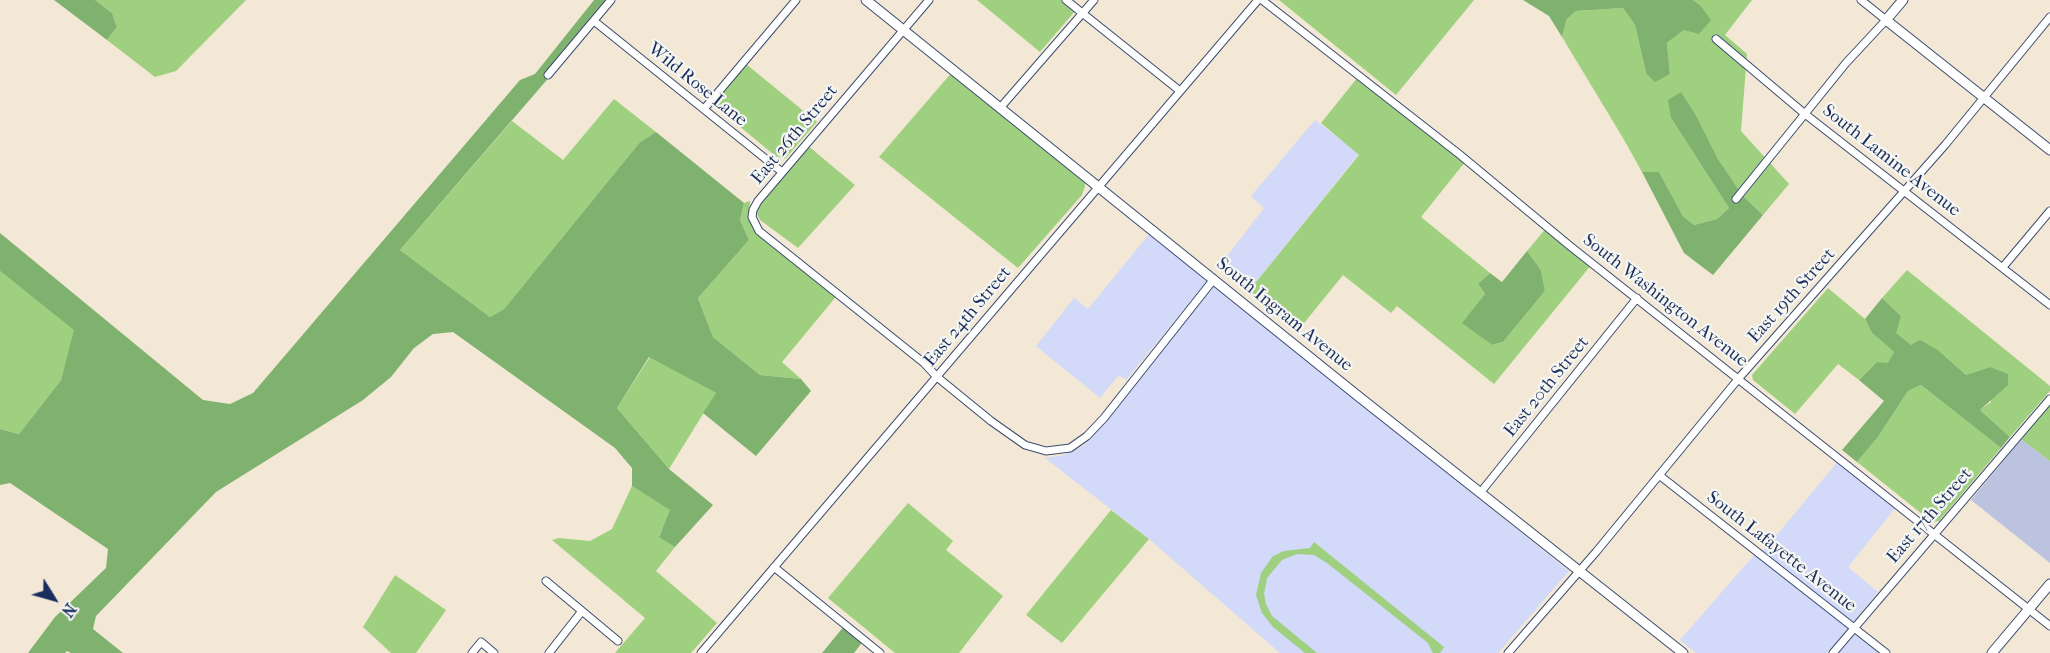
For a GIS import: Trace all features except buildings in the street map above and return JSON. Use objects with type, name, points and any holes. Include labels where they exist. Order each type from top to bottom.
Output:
[{"type":"main road","name":"South Ingram Avenue","points":[[866,0],[1578,572],[1670,649],[1683,653]]},
{"type":"main road","points":[[1903,0],[1886,20],[2050,150]]},
{"type":"main road","points":[[1992,653],[2050,584]]},
{"type":"street","points":[[548,75],[611,0]]},
{"type":"street","points":[[704,109],[796,0]]},
{"type":"street","name":"East 26th Street","points":[[929,0],[782,172],[753,210],[754,224],[759,231],[924,363],[937,377],[991,421],[1025,445],[1046,451],[1070,448],[1087,436],[1104,418],[1214,279]]},
{"type":"street","points":[[1066,0],[1180,91]]},
{"type":"street","points":[[1000,108],[1094,0]]},
{"type":"street","name":"East 24th Street","points":[[701,653],[1260,0]]},
{"type":"street","name":"South Washington Avenue","points":[[1260,0],[1459,154],[2050,626]]},
{"type":"street","points":[[1736,199],[1846,63],[1886,20],[1861,0]]},
{"type":"street","name":"East 19th Street","points":[[1508,653],[1739,378],[1905,191],[2050,17]]},
{"type":"street","name":"Wild Rose Lane","points":[[594,21],[782,172]]},
{"type":"street","name":"South Lamine Avenue","points":[[1716,39],[1805,114],[2050,305]]},
{"type":"street","points":[[2003,267],[2050,211]]},
{"type":"street","name":"East 20th Street","points":[[1480,493],[1579,373],[1637,298]]},
{"type":"street","name":"East 17th Street","points":[[1833,653],[2050,399]]},
{"type":"street","name":"South Lafayette Avenue","points":[[1659,475],[1886,653]]},
{"type":"street","points":[[774,567],[880,653]]},
{"type":"street","points":[[546,581],[618,641]]},
{"type":"street","points":[[549,653],[582,611]]},
{"type":"street","points":[[472,653],[481,642],[494,653]]},
{"type":"shaded area","points":[[1315,120],[1359,154],[1248,292],[1218,268],[1264,208],[1251,196]]},
{"type":"shaded area","points":[[1150,233],[1208,280],[1126,380],[1119,375],[1100,398],[1036,346],[1074,298],[1088,309]]},
{"type":"shaded area","points":[[1214,286],[1569,571],[1498,653],[1280,653],[1149,539],[1045,458],[1064,455],[1085,445]]},
{"type":"shaded area","points":[[2021,439],[2050,461],[2050,563],[1971,500]]},
{"type":"shaded area","points":[[1839,460],[1897,506],[1848,567],[1878,592],[1827,653],[1696,653],[1680,640],[1755,554],[1766,548]]},
{"type":"shaded area","points":[[1854,635],[1859,636],[1881,653],[1839,653]]},
{"type":"green space","points":[[54,0],[95,0],[112,13],[117,27],[107,40]]},
{"type":"green space","points":[[95,0],[246,0],[176,71],[155,77],[107,40],[117,27],[112,13]]},
{"type":"green space","points":[[594,0],[607,0],[559,55],[558,67],[400,250],[490,317],[504,309],[640,142],[656,132],[744,203],[740,220],[749,240],[698,298],[713,337],[760,375],[801,379],[811,391],[756,456],[703,413],[716,393],[649,357],[617,408],[669,469],[713,505],[675,547],[659,537],[670,510],[632,486],[632,468],[615,448],[453,332],[433,334],[414,348],[391,377],[363,400],[216,492],[96,616],[93,629],[123,653],[71,653],[67,651],[65,653],[28,653],[55,617],[106,568],[108,549],[10,483],[0,485],[0,429],[19,434],[61,380],[74,330],[0,271],[0,233],[203,400],[230,404],[253,393],[520,80],[535,74]]},
{"type":"green space","points":[[977,0],[1064,0],[1076,10],[1040,52]]},
{"type":"green space","points":[[1279,0],[1474,0],[1396,95]]},
{"type":"green space","points":[[1523,0],[1693,0],[1700,5],[1711,20],[1699,34],[1684,30],[1667,43],[1670,74],[1655,82],[1646,73],[1635,25],[1623,8],[1576,11],[1567,19],[1562,37],[1549,16]]},
{"type":"green space","points":[[1693,0],[1752,0],[1725,35],[1747,54],[1741,131],[1789,184],[1763,215],[1743,196],[1718,159],[1697,117],[1680,92],[1671,118],[1729,208],[1717,219],[1694,225],[1683,216],[1659,172],[1642,172],[1562,37],[1567,19],[1576,11],[1623,8],[1635,25],[1646,73],[1670,73],[1667,43],[1684,30],[1700,5]]},
{"type":"green space","points":[[746,64],[817,122],[785,159],[779,159],[715,106],[714,101]]},
{"type":"green space","points":[[953,71],[1085,179],[1082,195],[1018,268],[879,157]]},
{"type":"green space","points":[[1358,77],[1465,162],[1421,217],[1490,273],[1478,284],[1485,294],[1463,323],[1492,345],[1503,342],[1545,291],[1541,270],[1527,251],[1547,227],[1592,264],[1494,384],[1397,306],[1391,313],[1343,275],[1296,333],[1248,292],[1359,155],[1321,123]]},
{"type":"green space","points":[[1681,92],[1697,117],[1718,159],[1743,196],[1763,215],[1713,275],[1684,253],[1642,172],[1659,172],[1683,216],[1694,225],[1717,219],[1729,208],[1671,118],[1668,100]]},
{"type":"green space","points":[[614,99],[656,132],[640,142],[504,309],[490,317],[400,250],[512,121],[563,160]]},
{"type":"green space","points":[[807,145],[855,185],[798,248],[760,220],[756,212],[758,202]]},
{"type":"green space","points":[[750,201],[749,216],[758,229],[839,293],[782,362],[801,379],[760,375],[713,337],[698,298],[749,240],[740,220],[744,203]]},
{"type":"green space","points":[[1527,251],[1541,270],[1545,291],[1503,342],[1492,345],[1462,323],[1485,294],[1478,284],[1490,273],[1502,282]]},
{"type":"green space","points":[[1907,270],[2050,386],[2050,391],[2010,437],[1980,410],[1991,402],[1990,367],[1966,375],[1938,350],[1911,345],[1895,333],[1901,316],[1882,298]]},
{"type":"green space","points":[[0,271],[75,330],[61,380],[19,434],[0,429]]},
{"type":"green space","points":[[1828,288],[1865,319],[1872,333],[1894,352],[1888,364],[1877,362],[1859,380],[1838,364],[1795,414],[1753,380],[1752,375]]},
{"type":"green space","points":[[1882,298],[1901,316],[1896,333],[1911,345],[1920,340],[1938,350],[1966,375],[1990,367],[2008,374],[2008,385],[1980,410],[2010,437],[2001,448],[1921,385],[1908,391],[1878,437],[1857,462],[1842,450],[1884,401],[1859,380],[1877,362],[1888,363],[1894,352],[1872,333],[1865,319]]},
{"type":"green space","points":[[650,357],[716,393],[669,469],[617,408]]},
{"type":"green space","points":[[1921,385],[2001,448],[1939,521],[1932,522],[1857,462],[1878,437],[1908,391]]},
{"type":"green space","points":[[2050,403],[2050,461],[2021,439]]},
{"type":"green space","points":[[632,486],[671,510],[659,536],[675,547],[656,571],[717,623],[691,653],[615,653],[645,618],[552,540],[559,538],[590,541],[612,529]]},
{"type":"green space","points":[[908,503],[953,541],[946,550],[1003,596],[959,653],[895,653],[828,598]]},
{"type":"green space","points":[[1111,510],[1149,539],[1062,643],[1026,615]]},
{"type":"green space","points":[[1314,542],[1444,647],[1440,653],[1433,653],[1428,643],[1314,555],[1297,554],[1282,560],[1267,578],[1264,594],[1272,616],[1317,653],[1305,653],[1273,627],[1262,613],[1256,595],[1261,573],[1273,556],[1284,551],[1310,548]]},
{"type":"green space","points":[[395,575],[446,610],[416,653],[391,653],[363,627]]},
{"type":"green space","points":[[845,625],[864,640],[854,653],[822,653]]}]
